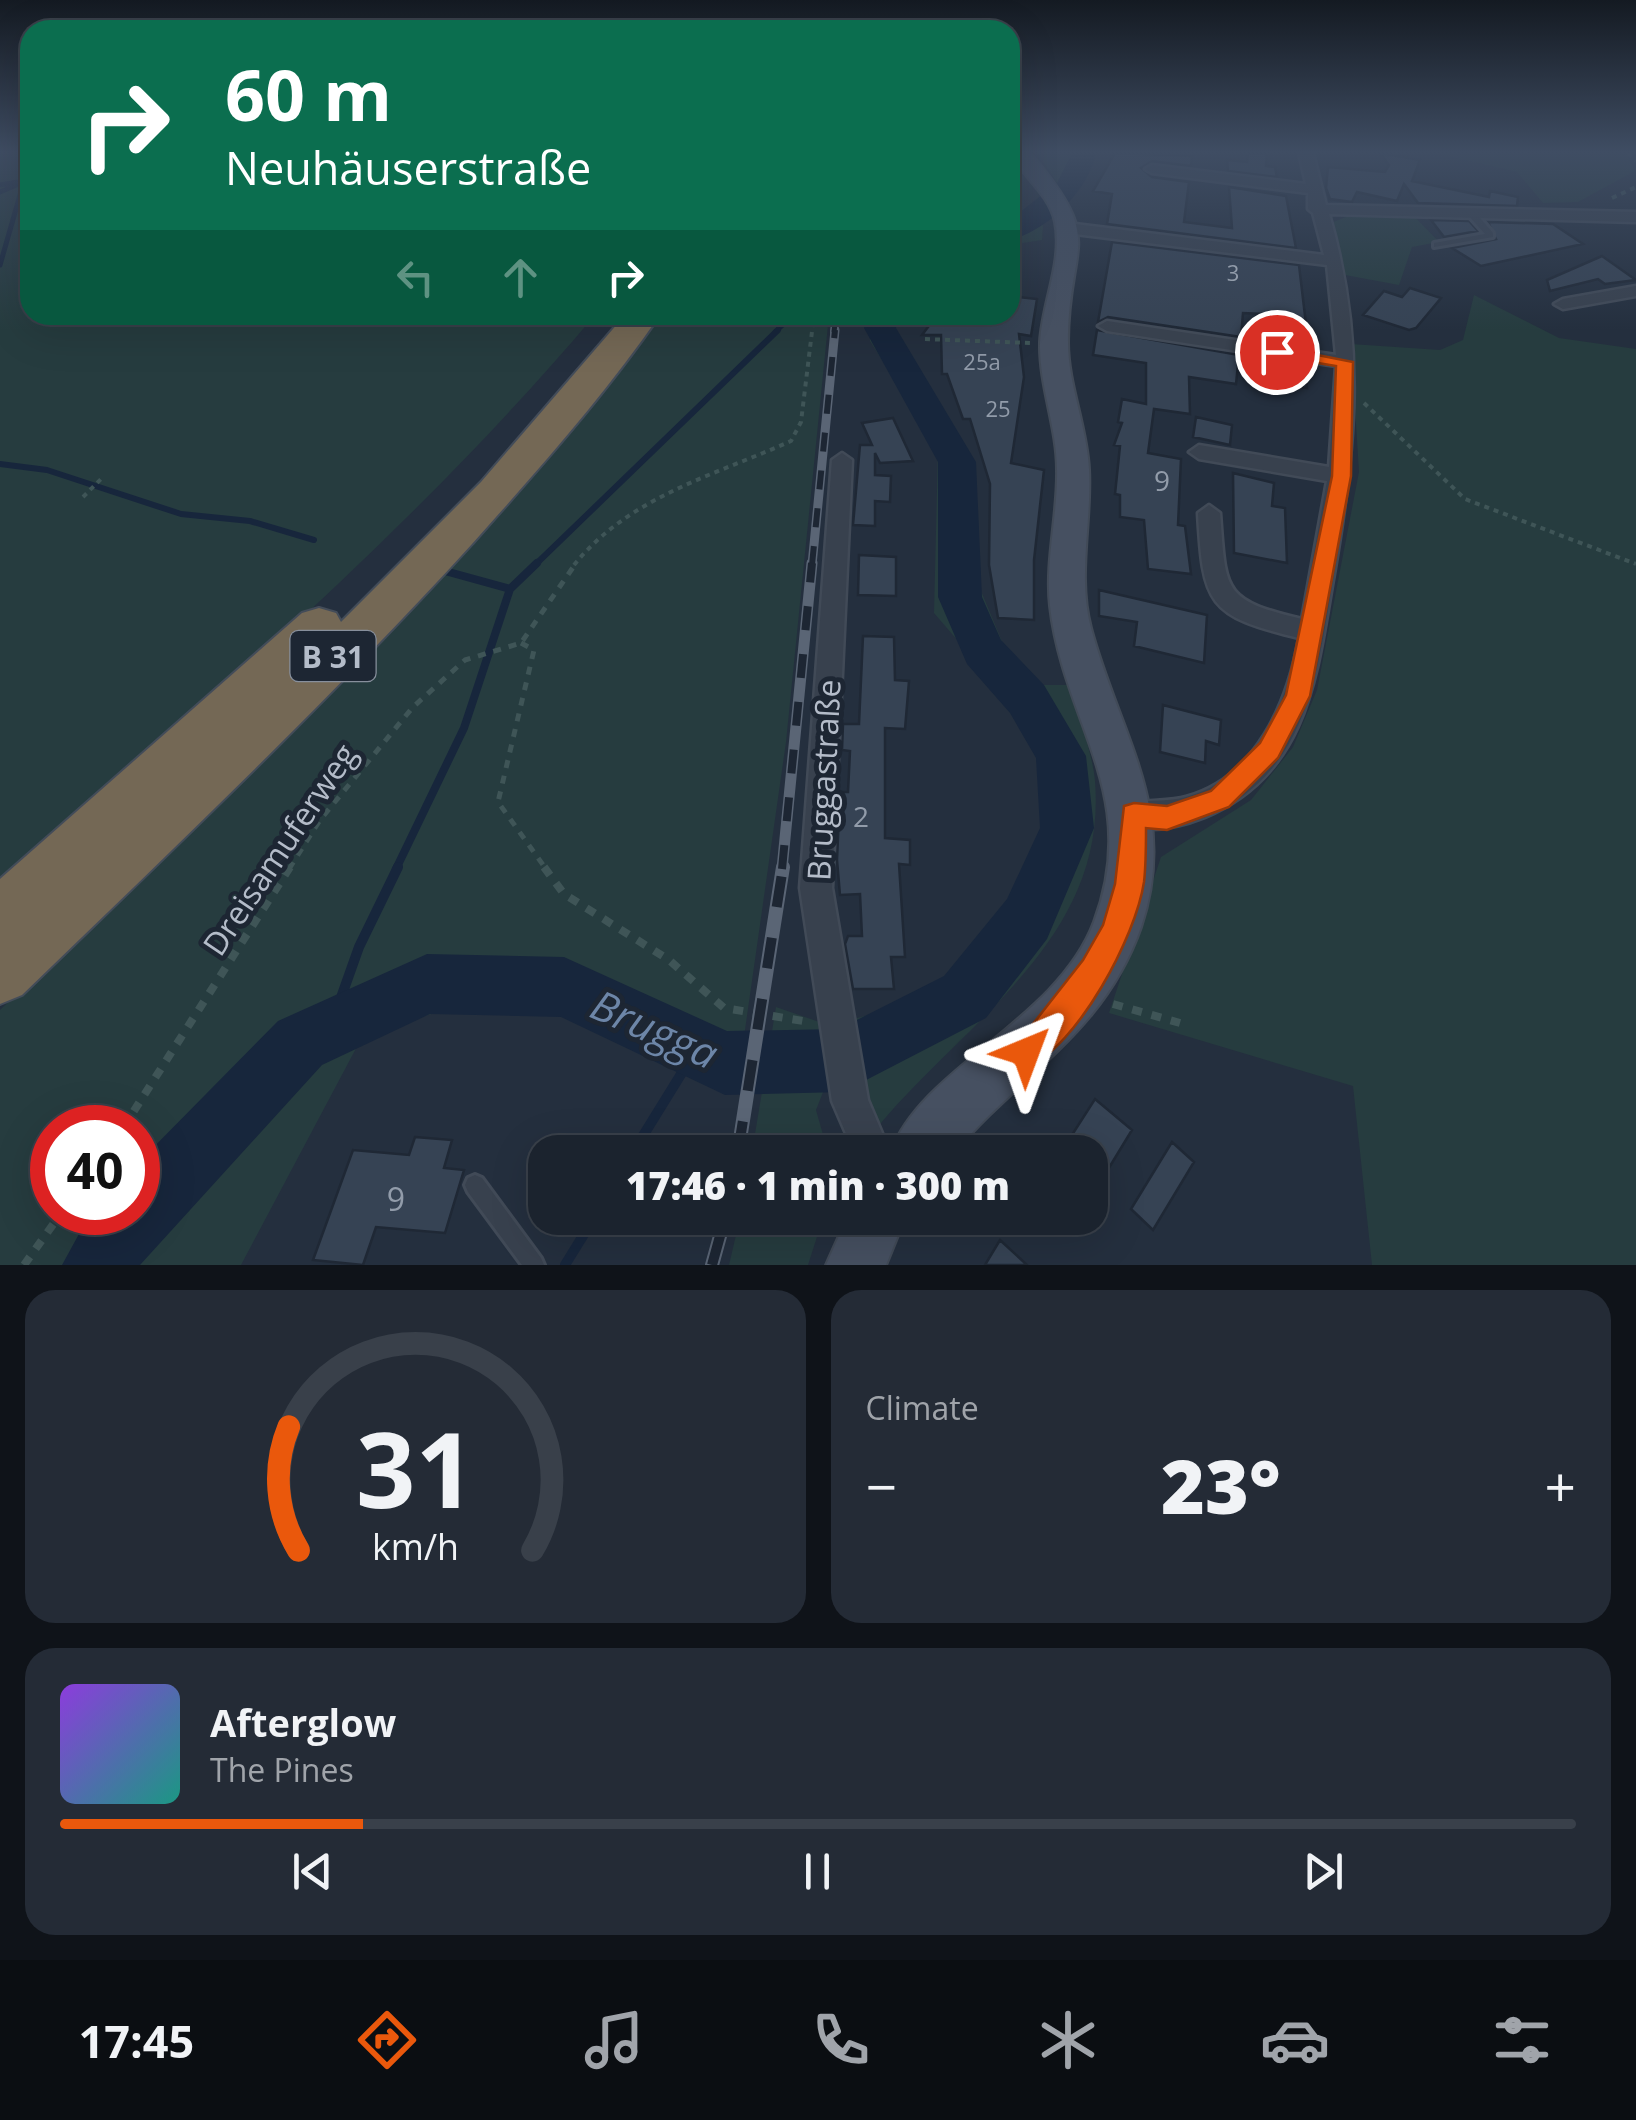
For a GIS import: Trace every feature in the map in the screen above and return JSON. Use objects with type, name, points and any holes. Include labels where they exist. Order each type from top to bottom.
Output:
[{"type":"highway","name":"B 31","points":[[0,918],[260,681],[473,477],[605,325]]},
{"type":"highway","name":"B 31","points":[[0,973],[394,596],[519,465],[634,325]]},
{"type":"street","points":[[936,1135],[1050,1032],[1115,931],[1130,884],[1134,814],[1122,758],[1087,679],[1071,623],[1064,573],[1074,470],[1054,343],[1058,212]]},
{"type":"street","points":[[1079,212],[1330,260]]},
{"type":"street","points":[[1134,814],[1167,818],[1220,799],[1269,750],[1298,696],[1341,476],[1345,389],[1339,289],[1317,212]]},
{"type":"street","points":[[1472,212],[1636,217]]},
{"type":"street","points":[[1562,304],[1636,291]]},
{"type":"street","points":[[1107,326],[1345,362]]},
{"type":"street","points":[[1199,452],[1341,476]]},
{"type":"street","name":"Bruggastraße","points":[[842,460],[816,888],[843,1065],[862,1135]]},
{"type":"street","points":[[1209,513],[1216,584],[1229,602],[1253,614],[1311,631]]},
{"type":"street","points":[[856,1265],[869,1235]]},
{"type":"lane","points":[[1437,245],[1490,235],[1471,212]]},
{"type":"lane","points":[[476,1185],[534,1265]]},
{"type":"path","points":[[813,325],[801,422],[792,441],[636,510],[605,532],[566,576],[522,643],[534,650],[498,802],[564,894],[669,960],[724,1008],[789,1022],[836,1022]]},
{"type":"path","points":[[925,339],[1054,343]]},
{"type":"path","points":[[1345,389],[1465,500],[1636,564]]},
{"type":"path","points":[[84,497],[104,477]]},
{"type":"path","name":"Dreisamuferweg","points":[[139,1105],[320,820],[413,706],[465,660],[522,643]]},
{"type":"path","points":[[1077,994],[1180,1023]]},
{"type":"path","points":[[24,1265],[46,1235]]},
{"type":"green space","points":[[0,212],[20,212],[20,325],[586,325],[527,393],[383,541],[0,890]]},
{"type":"green space","points":[[1026,212],[1042,212],[1042,240],[1020,243],[1020,217]]},
{"type":"green space","points":[[1351,215],[1413,215],[1439,242],[1412,247],[1399,285],[1345,275],[1331,223]]},
{"type":"green space","points":[[1474,295],[1559,338],[1636,349],[1636,1265],[1372,1265],[1353,1086],[1109,1013],[1161,857],[1251,800],[1293,747],[1317,690],[1359,472],[1351,344],[1440,350],[1463,340]]},
{"type":"green space","points":[[651,325],[828,325],[786,742],[740,1065],[567,1001],[493,992],[361,1039],[241,1265],[0,1265],[0,1010],[302,716]]},
{"type":"green space","points":[[870,325],[887,325],[882,336],[946,429],[970,483],[971,567],[1006,651],[1036,685],[1070,685],[1095,781],[1093,838],[1078,889],[1053,935],[1021,977],[871,1135],[854,1019],[953,991],[1011,923],[1040,874],[1053,813],[1041,757],[977,663],[934,613],[938,449],[870,341]]},
{"type":"green space","points":[[776,1007],[825,1024],[833,1067],[816,1110],[823,1135],[755,1135]]},
{"type":"green space","points":[[736,1235],[818,1235],[808,1265],[729,1265]]},
{"type":"building","points":[[1109,212],[1185,212],[1184,222],[1232,228],[1231,212],[1289,212],[1296,248],[1107,224]]},
{"type":"building","points":[[1431,220],[1469,221],[1478,231],[1444,237]]},
{"type":"building","points":[[1488,222],[1553,224],[1583,244],[1481,266],[1452,248],[1496,239]]},
{"type":"building","points":[[1112,242],[1299,265],[1308,341],[1301,340],[1302,346],[1265,341],[1264,314],[1243,313],[1241,337],[1108,317],[1098,322]]},
{"type":"building","points":[[1602,256],[1636,280],[1605,284],[1598,279],[1550,291],[1547,280]]},
{"type":"building","points":[[1410,288],[1441,298],[1416,328],[1409,330],[1363,315],[1384,291],[1402,297]]},
{"type":"building","points":[[1020,297],[1037,299],[1031,336],[1019,334],[1024,377],[1011,463],[1044,470],[1034,560],[1034,620],[998,618],[989,565],[990,484],[970,419],[963,419],[947,374],[942,374],[941,335],[922,335],[930,325],[1020,325]]},
{"type":"building","points":[[1097,330],[1239,355],[1236,384],[1189,377],[1190,414],[1154,409],[1148,453],[1181,459],[1178,525],[1185,526],[1191,574],[1148,569],[1144,520],[1120,517],[1120,495],[1115,494],[1120,446],[1114,445],[1122,423],[1118,422],[1122,399],[1146,404],[1146,363],[1093,355]]},
{"type":"building","points":[[1266,359],[1304,365],[1307,388],[1266,382]]},
{"type":"building","points":[[1196,417],[1232,425],[1230,445],[1193,437]]},
{"type":"building","points":[[893,418],[913,461],[880,463],[875,453],[875,475],[891,476],[890,502],[875,501],[875,526],[853,525],[860,445],[872,445],[862,423]]},
{"type":"building","points":[[1233,473],[1274,483],[1272,506],[1285,508],[1287,563],[1234,553]]},
{"type":"building","points":[[859,555],[896,557],[896,596],[858,595]]},
{"type":"building","points":[[1099,590],[1207,615],[1204,663],[1134,646],[1137,622],[1099,616]]},
{"type":"building","points":[[863,636],[894,637],[895,680],[909,681],[905,729],[885,728],[885,838],[910,840],[910,865],[899,864],[905,957],[891,957],[894,989],[853,989],[845,944],[848,936],[862,936],[860,894],[840,895],[840,792],[848,792],[850,751],[842,750],[843,724],[859,724]]},
{"type":"building","points":[[1163,705],[1221,720],[1219,745],[1206,741],[1205,763],[1160,752]]},
{"type":"building","points":[[1095,1099],[1132,1130],[1108,1169],[1108,1135],[1072,1135]]},
{"type":"building","points":[[415,1137],[452,1140],[444,1168],[464,1170],[445,1233],[376,1227],[363,1265],[313,1260],[353,1150],[409,1155]]},
{"type":"building","points":[[1172,1142],[1194,1162],[1153,1230],[1131,1209]]},
{"type":"building","points":[[1000,1240],[1027,1265],[985,1265]]},
{"type":"waterway","points":[[0,265],[15,212]]},
{"type":"waterway","name":"Brugga","points":[[1020,225],[1040,212]]},
{"type":"waterway","points":[[775,332],[783,325]]},
{"type":"waterway","name":"Brugga","points":[[98,1265],[122,1229],[300,1043],[427,984],[564,987],[725,1063],[843,1060],[965,997],[1027,919],[1067,828],[1061,756],[1027,699],[983,651],[960,597],[957,462],[881,325]]},
{"type":"waterway","points":[[535,565],[778,330]]},
{"type":"waterway","points":[[0,464],[47,470],[181,514],[250,521],[314,540]]},
{"type":"waterway","points":[[510,589],[537,563]]},
{"type":"waterway","points":[[445,571],[510,589]]},
{"type":"waterway","points":[[396,869],[464,728],[510,589]]},
{"type":"waterway","points":[[333,1020],[359,947],[398,867]]},
{"type":"waterway","points":[[644,1135],[696,1050]]},
{"type":"waterway","points":[[565,1265],[584,1235]]},
{"type":"railway","points":[[834,332],[835,325]]},
{"type":"railway","points":[[812,565],[835,330]]},
{"type":"railway","points":[[782,869],[812,563]]},
{"type":"railway","points":[[741,1135],[783,867]]},
{"type":"railway","points":[[712,1265],[720,1235]]},
{"type":"route","points":[[1026,1052],[1050,1032],[1093,971],[1115,931],[1130,884],[1134,814],[1167,818],[1220,799],[1269,750],[1298,696],[1341,476],[1345,362],[1277,352]]}]
